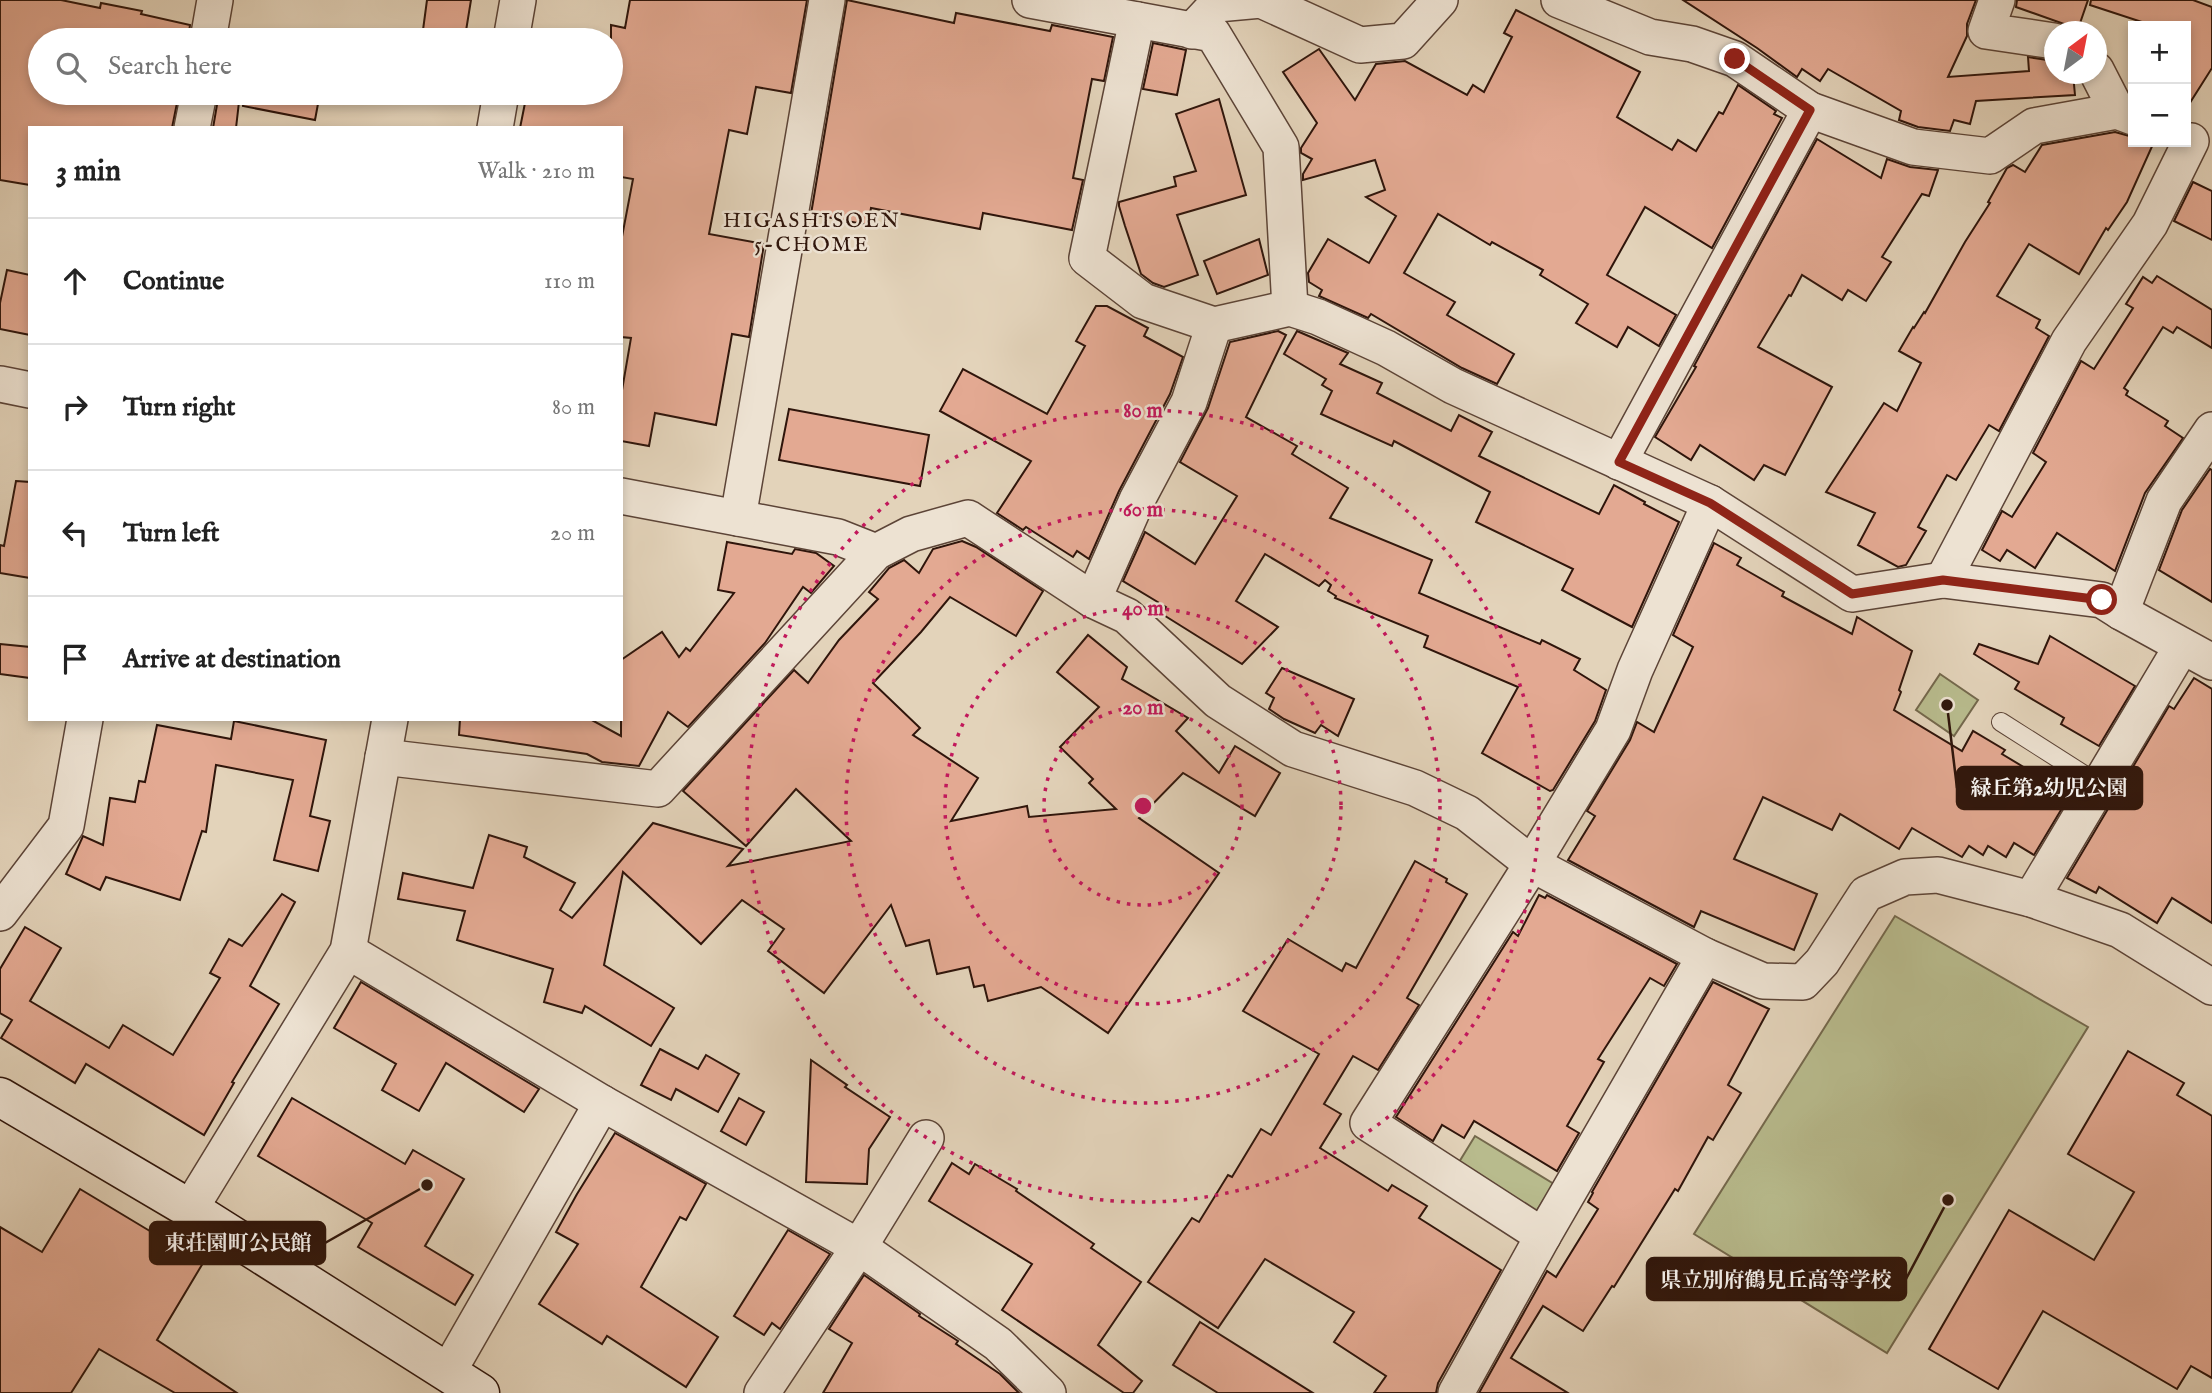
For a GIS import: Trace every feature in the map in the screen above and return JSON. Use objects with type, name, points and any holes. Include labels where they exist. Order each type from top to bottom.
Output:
[{"type":"street","points":[[210,28],[215,0]]},
{"type":"street","points":[[513,28],[518,0]]},
{"type":"street","points":[[738,519],[827,0]]},
{"type":"street","points":[[1030,0],[1213,34],[1281,147],[1290,308]]},
{"type":"street","points":[[1192,31],[1217,4],[1261,1],[1360,45],[1403,41],[1440,0]]},
{"type":"street","points":[[1559,0],[1650,37],[1692,44],[1735,59],[1810,110],[1913,147],[1990,156],[2034,126],[2125,114],[2105,84]]},
{"type":"street","points":[[1997,0],[1986,31],[2044,40]]},
{"type":"street","points":[[1137,20],[1087,258],[1143,301],[1214,325],[1290,308],[1318,317],[1386,348],[1453,386],[1710,503],[1852,594],[1943,580],[2102,600],[2197,654],[2100,785],[2031,899]]},
{"type":"street","points":[[192,126],[197,105]]},
{"type":"street","points":[[495,126],[499,105]]},
{"type":"street","points":[[1619,462],[1810,110]]},
{"type":"street","points":[[1943,580],[2069,341],[2150,224],[2196,143]]},
{"type":"street","points":[[1093,600],[1137,500],[1189,402],[1214,325]]},
{"type":"street","points":[[0,384],[28,390]]},
{"type":"street","points":[[2121,612],[2164,500],[2212,430]]},
{"type":"street","points":[[623,496],[838,537],[876,552]]},
{"type":"street","points":[[1543,1236],[1368,1123],[1532,864],[1613,730],[1635,670],[1710,503]]},
{"type":"street","points":[[383,757],[658,789],[876,552],[911,534],[968,518],[1093,600],[1127,616],[1219,701],[1293,749],[1415,788],[1467,813],[1532,864],[1705,956],[1763,981],[1804,982],[1822,962],[1866,894],[1905,877],[1938,875],[2031,899],[2120,930],[2212,986]]},
{"type":"street","points":[[0,913],[66,826],[85,721]]},
{"type":"street","points":[[190,1209],[348,951],[390,721]]},
{"type":"street","points":[[348,951],[602,1103],[859,1247],[998,1344],[1048,1393]]},
{"type":"street","points":[[1456,1393],[1543,1236],[1705,956]]},
{"type":"street","points":[[0,1097],[190,1209],[480,1393]]},
{"type":"street","points":[[448,1372],[602,1103]]},
{"type":"street","points":[[762,1393],[859,1247],[926,1138]]},
{"type":"lane","points":[[2001,722],[2100,785]]},
{"type":"green space","points":[[1940,674],[1978,700],[1954,736],[1916,710]]},
{"type":"green space","points":[[1895,916],[2088,1027],[1887,1353],[1694,1234]]},
{"type":"green space","points":[[1475,1136],[1554,1184],[1537,1210],[1521,1213],[1453,1172]]},
{"type":"building","points":[[0,0],[61,0],[100,8],[101,3],[190,25],[190,28],[28,28],[28,105],[177,105],[172,126],[28,126],[28,185],[0,180]]},
{"type":"building","points":[[427,0],[471,0],[466,28],[423,28]]},
{"type":"building","points":[[630,0],[807,0],[791,93],[756,87],[747,134],[729,130],[709,234],[764,244],[749,337],[732,334],[716,425],[655,413],[649,446],[623,441],[623,384],[631,338],[623,337],[623,232],[633,179],[623,177],[623,126],[520,126],[525,105],[623,105],[623,28],[611,28],[611,25],[625,28]]},
{"type":"building","points":[[847,0],[954,23],[956,13],[1050,31],[1052,25],[1113,37],[1104,81],[1092,79],[1073,178],[1083,180],[1072,230],[983,213],[980,229],[871,208],[868,225],[811,214]]},
{"type":"building","points":[[1683,0],[1976,0],[1967,24],[1967,36],[1948,77],[2029,71],[2028,57],[2044,59],[2044,84],[2074,84],[2075,95],[1976,101],[1970,124],[1954,120],[1950,131],[1918,127],[1899,120],[1901,111],[1828,69],[1820,81],[1802,69],[1797,77]]},
{"type":"building","points":[[2017,0],[2088,0],[2081,21],[2055,21],[2016,7]]},
{"type":"building","points":[[2091,0],[2193,0],[2212,7],[2212,68],[2191,101],[2191,21],[2139,21],[2090,5]]},
{"type":"building","points":[[1516,10],[1640,72],[1617,117],[1672,150],[1678,140],[1696,151],[1719,112],[1723,114],[1738,85],[1782,118],[1712,248],[1645,207],[1607,275],[1676,315],[1659,346],[1628,327],[1617,347],[1576,323],[1588,304],[1540,275],[1543,270],[1492,242],[1490,245],[1438,214],[1404,273],[1455,302],[1447,315],[1514,354],[1497,384],[1462,368],[1371,314],[1368,318],[1319,296],[1322,290],[1309,282],[1308,273],[1328,239],[1369,263],[1396,216],[1366,197],[1385,190],[1375,160],[1303,180],[1303,174],[1312,159],[1301,153],[1301,148],[1317,123],[1283,72],[1319,49],[1355,100],[1376,64],[1405,61],[1467,95],[1473,85],[1484,92],[1512,37],[1504,33]]},
{"type":"building","points":[[1153,43],[1186,50],[1177,95],[1143,89]]},
{"type":"building","points":[[1219,99],[1246,195],[1177,215],[1198,275],[1164,287],[1141,274],[1119,202],[1176,186],[1174,177],[1196,171],[1176,114]]},
{"type":"building","points":[[217,105],[239,105],[236,126],[213,126]]},
{"type":"building","points":[[243,105],[318,105],[315,120]]},
{"type":"building","points":[[2115,132],[2128,136],[2128,147],[2152,147],[2127,202],[2108,230],[2106,228],[2079,274],[2029,244],[1997,296],[2040,320],[2036,328],[2049,336],[1999,431],[1989,425],[1956,480],[1947,475],[1918,527],[1926,531],[1906,565],[1898,567],[1858,545],[1875,513],[1826,492],[1884,403],[1897,411],[1921,363],[1899,351],[1925,313],[1990,203],[1988,202],[2007,168],[2013,165],[2025,172],[2042,145]]},
{"type":"building","points":[[1817,139],[1881,178],[1887,159],[1910,167],[1938,170],[1929,196],[1922,194],[1882,257],[1891,262],[1866,301],[1848,290],[1842,300],[1802,275],[1758,347],[1832,387],[1785,475],[1764,465],[1754,480],[1700,445],[1691,460],[1655,437],[1696,367],[1694,366]]},
{"type":"building","points":[[2193,182],[2212,191],[2212,240],[2174,221]]},
{"type":"building","points":[[1259,239],[1268,275],[1217,294],[1204,261]]},
{"type":"building","points":[[7,270],[28,275],[28,335],[0,329],[0,303]]},
{"type":"building","points":[[2157,276],[2212,310],[2212,348],[2177,327],[2173,333],[2163,327],[2124,388],[2128,391],[2126,395],[2168,421],[2165,426],[2183,438],[2145,493],[2115,571],[2057,533],[2035,568],[2007,550],[2000,561],[1982,550],[2002,511],[2012,517],[2046,462],[2033,453],[2081,361],[2094,369],[2133,308],[2126,304],[2143,277],[2152,283]]},
{"type":"building","points":[[1096,306],[1107,306],[1148,328],[1144,336],[1183,357],[1170,394],[1119,491],[1089,559],[1077,551],[1073,557],[1026,527],[1023,530],[997,513],[1031,461],[940,411],[963,369],[1047,414],[1085,346],[1076,341]]},
{"type":"building","points":[[1278,331],[1286,335],[1246,417],[1297,446],[1292,454],[1348,488],[1330,518],[1432,560],[1419,593],[1540,644],[1542,640],[1580,659],[1574,670],[1606,690],[1595,721],[1553,790],[1550,791],[1482,753],[1518,687],[1424,647],[1428,636],[1335,598],[1336,596],[1328,591],[1331,585],[1325,580],[1319,586],[1265,554],[1236,601],[1278,627],[1242,664],[1162,614],[1166,607],[1123,581],[1145,532],[1195,564],[1237,496],[1180,462],[1208,408],[1230,342]]},
{"type":"building","points":[[1297,331],[1348,353],[1340,364],[1382,383],[1377,393],[1451,431],[1459,415],[1492,432],[1479,456],[1599,514],[1614,485],[1679,522],[1632,627],[1562,590],[1573,569],[1476,522],[1490,492],[1394,441],[1392,446],[1321,414],[1332,391],[1322,385],[1326,379],[1284,354]]},
{"type":"building","points":[[789,409],[929,435],[920,486],[779,460]]},
{"type":"building","points":[[2210,469],[2212,602],[2159,570],[2182,510]]},
{"type":"building","points":[[16,481],[28,482],[28,578],[0,573],[0,545],[4,546]]},
{"type":"building","points":[[962,541],[976,547],[1043,591],[1016,636],[950,597],[873,683],[920,728],[913,735],[978,778],[951,821],[1027,806],[1029,817],[1116,809],[1089,783],[1093,779],[1060,747],[1099,707],[1057,672],[1088,635],[1127,667],[1122,679],[1188,718],[1176,731],[1219,773],[1235,746],[1280,773],[1255,816],[1183,773],[1139,818],[1219,873],[1108,1033],[1041,987],[988,1001],[984,985],[974,987],[969,967],[937,974],[929,940],[906,946],[891,905],[824,993],[768,951],[784,929],[742,900],[701,944],[623,872],[604,965],[674,1008],[651,1046],[585,1006],[582,1013],[544,1002],[553,969],[457,940],[465,911],[398,899],[403,873],[473,888],[489,835],[527,847],[524,857],[575,883],[560,910],[572,918],[653,823],[743,849],[728,866],[851,841],[796,789],[746,846],[683,791],[794,670],[808,683],[839,640],[878,599],[869,592],[889,568],[904,560],[919,573],[933,549]]},
{"type":"building","points":[[727,542],[792,554],[795,549],[816,553],[834,566],[811,593],[803,587],[765,643],[688,727],[668,712],[639,766],[602,762],[587,754],[459,735],[460,721],[594,721],[621,736],[623,659],[662,632],[679,657],[686,648],[690,651],[734,593],[718,590]]},
{"type":"building","points":[[1714,543],[1741,558],[1737,565],[1784,592],[1782,596],[1852,634],[1857,617],[1912,651],[1894,710],[1962,751],[1973,731],[2005,750],[2002,754],[2070,795],[2034,855],[2014,843],[2006,857],[1988,846],[1983,855],[1969,846],[1962,857],[1912,828],[1899,849],[1840,814],[1832,830],[1763,797],[1734,859],[1817,894],[1794,950],[1701,911],[1694,927],[1568,860],[1595,816],[1587,811],[1630,740],[1637,722],[1654,732],[1693,647],[1673,635]]},
{"type":"building","points":[[2050,636],[2135,686],[2099,746],[2061,724],[2064,718],[2015,689],[2019,682],[1974,654],[1979,644],[2038,664]]},
{"type":"building","points":[[0,644],[28,647],[28,678],[0,674]]},
{"type":"building","points":[[1282,668],[1354,699],[1338,736],[1321,725],[1315,733],[1269,709],[1274,698],[1266,693]]},
{"type":"building","points":[[2194,678],[2212,689],[2212,923],[2172,898],[2157,923],[2099,887],[2096,893],[2067,878],[2169,706],[2174,709]]},
{"type":"building","points":[[234,721],[326,740],[310,816],[330,821],[318,871],[274,860],[293,780],[216,765],[206,832],[202,831],[180,900],[106,877],[100,890],[66,874],[83,836],[103,845],[110,798],[135,802],[139,781],[145,782],[157,725],[231,739]]},
{"type":"building","points":[[1415,861],[1467,894],[1407,998],[1419,1005],[1378,1070],[1353,1056],[1324,1104],[1341,1114],[1320,1148],[1388,1191],[1392,1185],[1427,1206],[1419,1218],[1501,1270],[1438,1383],[1436,1393],[1374,1393],[1386,1376],[1334,1342],[1354,1312],[1265,1259],[1218,1328],[1148,1282],[1192,1218],[1199,1222],[1228,1175],[1232,1177],[1261,1129],[1271,1135],[1319,1054],[1243,1011],[1288,939],[1342,971],[1346,963],[1356,968]]},
{"type":"building","points":[[282,894],[295,902],[250,986],[279,1004],[204,1135],[86,1064],[75,1083],[1,1038],[12,1020],[0,1013],[0,969],[25,927],[61,948],[30,1001],[109,1048],[123,1025],[173,1055],[220,978],[210,973],[229,939],[242,946]]},
{"type":"building","points":[[1539,895],[1545,898],[1547,895],[1677,964],[1664,986],[1650,978],[1598,1059],[1604,1062],[1567,1126],[1579,1133],[1557,1171],[1474,1121],[1464,1138],[1442,1125],[1433,1141],[1396,1117],[1513,932],[1518,936]]},
{"type":"building","points":[[361,982],[539,1089],[524,1112],[446,1063],[419,1111],[382,1090],[396,1064],[334,1028]]},
{"type":"building","points":[[1713,982],[1769,1009],[1728,1085],[1741,1093],[1713,1140],[1708,1137],[1678,1191],[1675,1189],[1583,1331],[1543,1306],[1511,1358],[1568,1393],[1479,1393],[1547,1271],[1556,1277],[1598,1209],[1588,1202],[1592,1192]]},
{"type":"building","points":[[660,1049],[698,1069],[706,1055],[739,1074],[718,1112],[676,1089],[671,1100],[641,1085]]},
{"type":"building","points":[[2128,1051],[2184,1083],[2177,1095],[2212,1116],[2212,1378],[2191,1366],[2177,1389],[2043,1311],[1998,1389],[1929,1349],[2009,1210],[2094,1260],[2134,1192],[2068,1154]]},
{"type":"building","points":[[811,1060],[890,1117],[869,1149],[867,1184],[806,1182]]},
{"type":"building","points":[[292,1098],[405,1164],[413,1150],[464,1179],[425,1246],[473,1275],[455,1305],[358,1247],[372,1223],[258,1156]]},
{"type":"building","points":[[739,1098],[764,1112],[746,1145],[721,1131]]},
{"type":"building","points":[[615,1133],[706,1184],[686,1220],[680,1217],[641,1287],[718,1337],[686,1387],[607,1336],[602,1344],[539,1304],[578,1244],[556,1232]]},
{"type":"building","points":[[952,1163],[969,1174],[975,1164],[1017,1189],[1016,1191],[1094,1244],[1091,1248],[1141,1282],[1098,1345],[1142,1381],[1133,1393],[1124,1393],[1002,1310],[1032,1264],[929,1201]]},
{"type":"building","points":[[80,1189],[203,1263],[157,1340],[237,1393],[175,1393],[99,1349],[71,1393],[0,1393],[0,1227],[42,1252]]},
{"type":"building","points":[[788,1230],[830,1254],[780,1329],[772,1323],[764,1335],[734,1316]]},
{"type":"building","points":[[864,1275],[958,1341],[956,1344],[1000,1374],[1019,1393],[823,1393],[852,1343],[829,1329]]},
{"type":"building","points":[[1200,1322],[1313,1393],[1218,1393],[1173,1365]]},
{"type":"place","name":"緑丘第2幼児公園","points":[[1947,705]]},
{"type":"place","name":"東荘園町公民館","points":[[427,1185]]},
{"type":"place","name":"県立別府鶴見丘高等学校","points":[[1948,1200]]},
{"type":"district","name":"HIGASHISOEN 5-CHOME","points":[[812,232]]},
{"type":"route","points":[[1735,59],[1810,110],[1619,462],[1710,503],[1852,594],[1943,580],[2102,600]]}]
